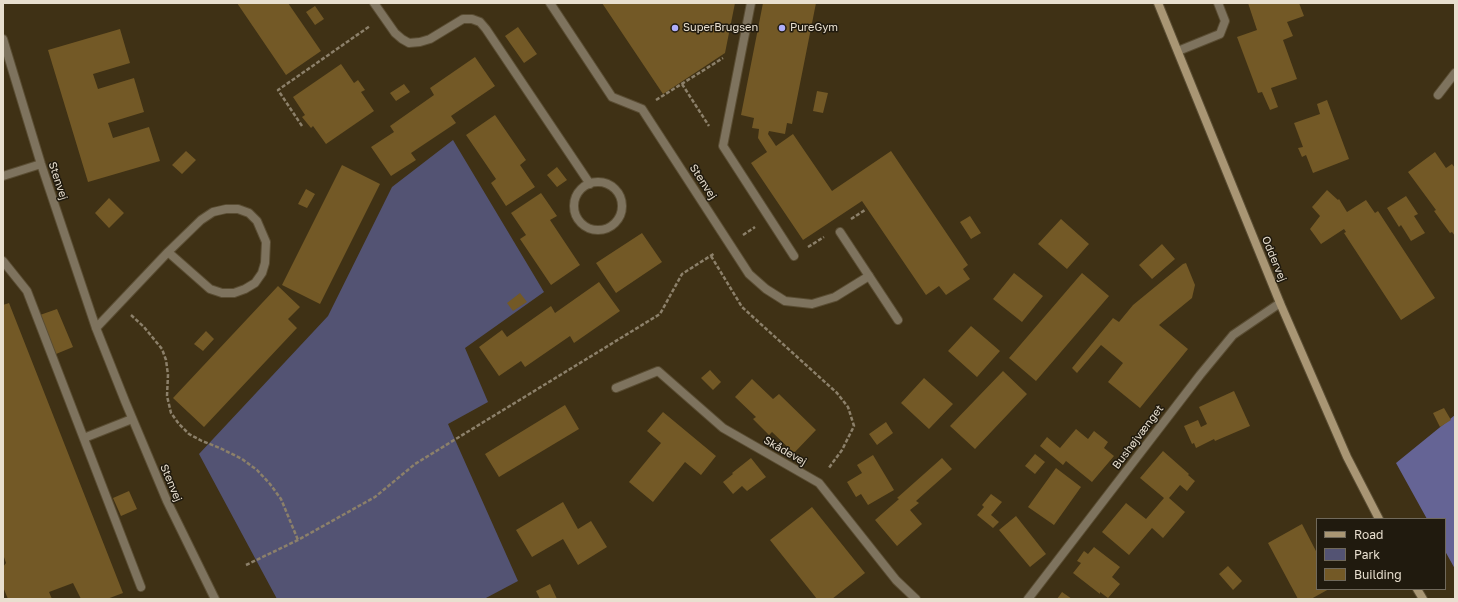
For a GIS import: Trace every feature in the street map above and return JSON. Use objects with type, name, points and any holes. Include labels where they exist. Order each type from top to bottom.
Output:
[{"type":"street","points":[[374,3],[395,33],[402,40],[409,43],[420,42],[430,38],[463,19],[472,19],[480,22],[590,184]]},
{"type":"street","points":[[550,3],[612,97],[642,109]]},
{"type":"street","points":[[751,3],[723,146],[794,256]]},
{"type":"street","name":"Oddervej","points":[[1158,3],[1280,303],[1347,458],[1378,518]]},
{"type":"street","points":[[1178,51],[1220,34],[1225,20],[1218,3]]},
{"type":"street","name":"Stenvej","points":[[3,39],[41,164],[96,328],[132,419],[167,501],[215,599]]},
{"type":"street","points":[[1438,95],[1455,73]]},
{"type":"street","name":"Stenvej","points":[[642,109],[750,274],[766,288],[785,301],[812,304],[836,297],[869,276]]},
{"type":"street","points":[[3,176],[41,164]]},
{"type":"street","points":[[599,182],[608,184],[616,190],[621,198],[623,207],[621,217],[616,224],[607,229],[596,231],[588,229],[580,223],[575,215],[574,206],[576,196],[581,188],[590,184],[599,182]]},
{"type":"street","points":[[96,328],[168,252],[202,220],[213,212],[226,209],[238,209],[249,213],[257,221],[266,242],[265,263],[262,273],[255,283],[234,293],[222,293],[210,290],[168,252]]},
{"type":"street","points":[[840,232],[898,320]]},
{"type":"street","points":[[3,261],[27,291],[141,588]]},
{"type":"street","name":"Bushøjvænget","points":[[1028,599],[1200,375],[1233,335],[1280,303]]},
{"type":"street","name":"Skådevej","points":[[616,388],[658,371],[723,428],[819,483],[896,580],[916,599]]},
{"type":"street","points":[[84,438],[132,419]]},
{"type":"street","points":[[1418,590],[1423,599]]},
{"type":"path","points":[[302,126],[278,90],[384,17]]},
{"type":"path","points":[[642,109],[743,46]]},
{"type":"path","points":[[682,84],[723,146]]},
{"type":"path","points":[[246,565],[298,540],[375,498],[415,464],[660,314],[682,274],[769,218]]},
{"type":"path","points":[[710,256],[742,306],[837,393],[848,407],[854,426],[842,450],[819,483]]},
{"type":"path","points":[[118,304],[144,327],[162,349],[166,360],[168,375],[167,396],[172,413],[179,424],[190,434],[242,459],[257,470],[281,499],[298,540]]},
{"type":"green space","points":[[453,140],[544,292],[465,348],[488,402],[448,424],[518,581],[484,599],[277,599],[199,454],[328,316],[392,187]]},
{"type":"shaded area","points":[[1455,415],[1455,569],[1446,553],[1446,518],[1426,518],[1396,463]]},
{"type":"building","points":[[237,3],[288,3],[321,51],[286,75]]},
{"type":"building","name":"SuperBrugsen","points":[[602,3],[735,3],[725,53],[663,94]]},
{"type":"building","points":[[763,3],[816,3],[792,124],[787,123],[785,134],[769,131],[768,134],[776,146],[793,134],[832,191],[891,151],[968,265],[963,269],[970,279],[946,295],[939,286],[926,295],[862,201],[803,240],[751,163],[767,152],[758,138],[759,129],[752,128],[754,118],[741,115]]},
{"type":"building","points":[[1248,3],[1299,3],[1304,16],[1287,22],[1293,36],[1283,40],[1297,79],[1271,88],[1278,107],[1270,110],[1262,92],[1258,93],[1237,37],[1257,30]]},
{"type":"building","points":[[315,6],[324,19],[315,25],[306,12]]},
{"type":"building","points":[[518,27],[537,54],[524,63],[505,36]]},
{"type":"building","points":[[120,29],[130,63],[93,74],[98,89],[134,78],[144,112],[108,123],[113,138],[149,127],[160,161],[88,182],[48,50]]},
{"type":"building","points":[[475,57],[495,86],[451,116],[456,123],[411,153],[416,160],[391,176],[371,147],[394,132],[390,126],[434,95],[430,88]]},
{"type":"building","points":[[341,64],[354,83],[358,80],[365,90],[361,92],[374,111],[326,144],[313,126],[311,128],[302,117],[305,115],[293,97]]},
{"type":"building","points":[[404,84],[410,92],[396,101],[390,93]]},
{"type":"building","points":[[817,91],[828,93],[823,113],[813,111]]},
{"type":"building","points":[[1327,100],[1349,159],[1313,173],[1306,155],[1302,157],[1298,148],[1303,147],[1294,123],[1320,114],[1317,104]]},
{"type":"building","points":[[495,115],[526,160],[520,165],[535,187],[506,206],[491,183],[496,179],[466,135]]},
{"type":"building","points":[[186,151],[196,160],[182,174],[172,165]]},
{"type":"building","points":[[1435,152],[1446,168],[1452,164],[1455,168],[1455,236],[1452,232],[1450,233],[1434,211],[1436,210],[1408,172]]},
{"type":"building","points":[[342,165],[380,184],[320,304],[282,285]]},
{"type":"building","points":[[557,167],[567,180],[557,187],[547,175]]},
{"type":"building","points":[[306,189],[315,194],[307,208],[298,204]]},
{"type":"building","points":[[1327,190],[1338,200],[1339,199],[1347,212],[1366,200],[1375,213],[1378,211],[1435,298],[1401,320],[1344,233],[1346,232],[1344,229],[1321,244],[1310,229],[1320,216],[1312,207]]},
{"type":"building","points":[[541,193],[557,216],[550,220],[580,265],[551,285],[520,239],[526,235],[511,213]]},
{"type":"building","points":[[1406,196],[1418,214],[1414,216],[1425,233],[1411,241],[1401,225],[1399,227],[1387,208]]},
{"type":"building","points":[[109,198],[124,213],[109,228],[95,213]]},
{"type":"building","points":[[970,216],[981,233],[971,239],[960,222]]},
{"type":"building","points":[[1061,219],[1089,244],[1067,269],[1038,244]]},
{"type":"building","points":[[642,233],[662,262],[616,293],[596,263]]},
{"type":"building","points":[[1162,244],[1175,259],[1152,279],[1139,265]]},
{"type":"building","points":[[1186,263],[1195,285],[1192,298],[1159,325],[1188,349],[1140,408],[1108,382],[1123,363],[1101,345],[1077,373],[1072,368],[1113,318],[1119,322],[1133,305]]},
{"type":"building","points":[[1014,273],[1043,296],[1022,322],[993,299]]},
{"type":"building","points":[[1082,273],[1109,296],[1036,381],[1009,358]]},
{"type":"building","points":[[599,282],[620,311],[574,343],[570,336],[525,367],[521,361],[499,376],[479,347],[502,330],[507,337],[551,306],[555,313]]},
{"type":"building","points":[[278,286],[300,307],[288,319],[297,328],[204,427],[173,398]]},
{"type":"building","points":[[520,293],[527,302],[513,311],[507,303]]},
{"type":"building","points":[[9,303],[123,593],[107,599],[81,599],[73,583],[49,592],[52,599],[8,599],[3,587],[3,567],[6,563],[3,554],[3,305]]},
{"type":"building","points":[[57,309],[73,347],[56,354],[40,315]]},
{"type":"building","points":[[971,326],[1000,351],[977,377],[948,351]]},
{"type":"building","points":[[206,331],[214,339],[203,351],[194,344]]},
{"type":"building","points":[[710,370],[721,382],[713,390],[701,378]]},
{"type":"building","points":[[1003,371],[1027,394],[975,449],[950,426]]},
{"type":"building","points":[[924,378],[953,404],[929,429],[901,403]]},
{"type":"building","points":[[752,379],[773,399],[779,394],[816,430],[794,453],[772,432],[769,435],[753,419],[756,417],[735,397]]},
{"type":"building","points":[[1234,391],[1250,426],[1215,441],[1214,439],[1196,448],[1194,443],[1192,444],[1184,426],[1198,420],[1201,427],[1207,424],[1199,407]]},
{"type":"building","points":[[565,405],[579,429],[499,477],[485,454]]},
{"type":"building","points":[[1444,408],[1451,420],[1440,427],[1433,413]]},
{"type":"building","points":[[663,412],[716,456],[701,475],[685,462],[653,502],[629,482],[661,443],[647,431]]},
{"type":"building","points":[[886,422],[893,433],[877,445],[869,434]]},
{"type":"building","points":[[1076,429],[1088,439],[1094,431],[1108,442],[1104,448],[1114,456],[1092,482],[1066,461],[1063,465],[1040,446],[1047,437],[1060,448]]},
{"type":"building","points":[[1163,451],[1195,481],[1187,491],[1180,485],[1169,498],[1185,512],[1163,538],[1152,528],[1129,555],[1102,532],[1126,503],[1146,519],[1164,498],[1140,478]]},
{"type":"building","points":[[1035,454],[1045,462],[1035,474],[1025,466]]},
{"type":"building","points":[[873,455],[894,490],[868,505],[861,494],[856,497],[847,482],[862,473],[857,465]]},
{"type":"building","points":[[751,458],[766,477],[747,491],[742,486],[733,494],[723,482]]},
{"type":"building","points":[[942,458],[952,469],[916,501],[919,503],[910,510],[922,524],[897,546],[875,520],[899,499],[897,498]]},
{"type":"building","points":[[1056,468],[1081,487],[1054,525],[1028,507]]},
{"type":"building","points":[[129,491],[137,509],[121,516],[113,498]]},
{"type":"building","points":[[991,494],[1002,502],[991,515],[999,522],[993,528],[977,515],[984,507],[982,505]]},
{"type":"building","points":[[563,502],[578,529],[591,521],[607,547],[578,565],[563,539],[532,557],[516,530]]},
{"type":"building","points":[[812,507],[865,573],[832,599],[817,599],[770,540]]},
{"type":"building","points":[[1016,516],[1046,554],[1030,567],[999,530]]},
{"type":"building","points":[[1302,524],[1316,551],[1316,590],[1327,590],[1311,599],[1298,599],[1268,543]]},
{"type":"building","points":[[1094,547],[1120,567],[1112,577],[1120,584],[1108,598],[1100,592],[1100,594],[1073,573],[1081,563],[1077,561],[1084,551],[1088,554]]},
{"type":"building","points":[[1228,566],[1242,581],[1233,590],[1219,574]]},
{"type":"building","points":[[550,584],[557,599],[540,599],[536,591]]},
{"type":"building","points":[[1062,592],[1072,599],[1057,599]]},
{"type":"place","name":"SuperBrugsen","points":[[675,28]]},
{"type":"place","name":"PureGym","points":[[782,28]]}]
